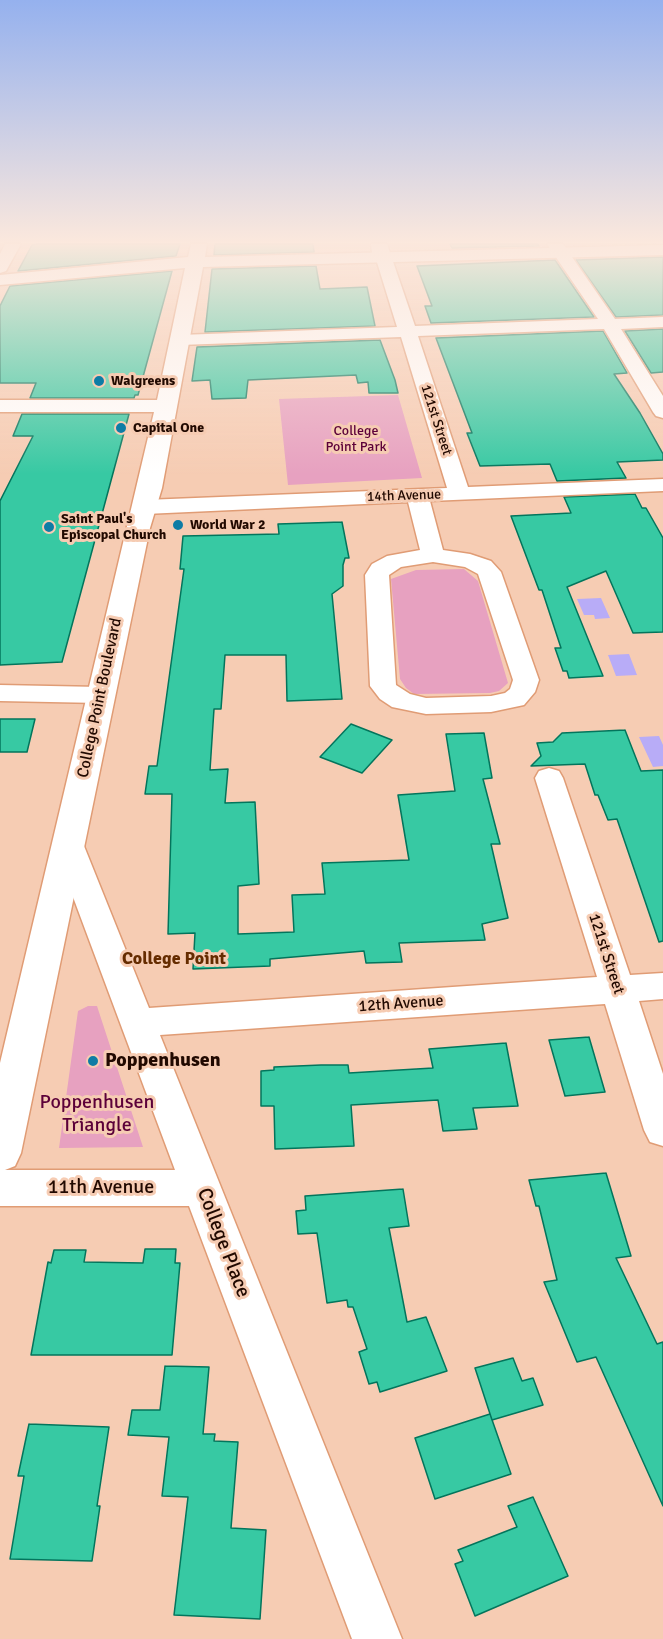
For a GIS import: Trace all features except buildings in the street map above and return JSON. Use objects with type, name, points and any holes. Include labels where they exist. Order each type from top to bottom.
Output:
[{"type":"street","name":"College Point Boulevard","points":[[0,1152],[184,320]]},
{"type":"street","name":"121st Street","points":[[403,320],[460,494]]},
{"type":"street","points":[[607,320],[663,412]]},
{"type":"street","points":[[180,340],[663,322]]},
{"type":"street","points":[[0,406],[166,406]]},
{"type":"street","name":"14th Avenue","points":[[144,507],[663,485]]},
{"type":"street","points":[[417,495],[433,555]]},
{"type":"street","points":[[433,555],[470,561],[483,566],[489,572],[526,680],[522,692],[514,699],[491,704],[426,706],[402,701],[383,686],[377,575],[380,569],[395,561],[433,555]]},
{"type":"street","points":[[0,693],[100,695]]},
{"type":"street","name":"121st Street","points":[[549,778],[663,1130]]},
{"type":"street","name":"College Place","points":[[69,846],[377,1639]]},
{"type":"street","name":"12th Avenue","points":[[138,1023],[663,986]]},
{"type":"street","name":"11th Avenue","points":[[0,1188],[202,1188]]},
{"type":"green space","name":"College Point Park","points":[[398,395],[422,478],[288,485],[279,399]]},
{"type":"green space","points":[[464,569],[478,581],[508,683],[499,691],[490,693],[414,694],[400,679],[391,579],[416,570]]},
{"type":"green space","name":"Poppenhusen Triangle","points":[[88,1006],[97,1006],[143,1147],[59,1148],[78,1011]]},
{"type":"shaded area","points":[[601,598],[610,618],[595,619],[594,615],[584,615],[577,599]]},
{"type":"shaded area","points":[[629,654],[637,675],[616,676],[608,655]]},
{"type":"shaded area","points":[[659,736],[663,745],[663,766],[653,767],[639,737]]},
{"type":"place","name":"Walgreens","points":[[99,381]]},
{"type":"place","name":"Capital One","points":[[121,428]]},
{"type":"place","name":"World War 2","points":[[178,525]]},
{"type":"place","name":"Saint Paul's Episcopal Church","points":[[49,527]]},
{"type":"place","name":"Poppenhusen","points":[[93,1061]]},
{"type":"district","name":"College Point","points":[[174,959]]}]
